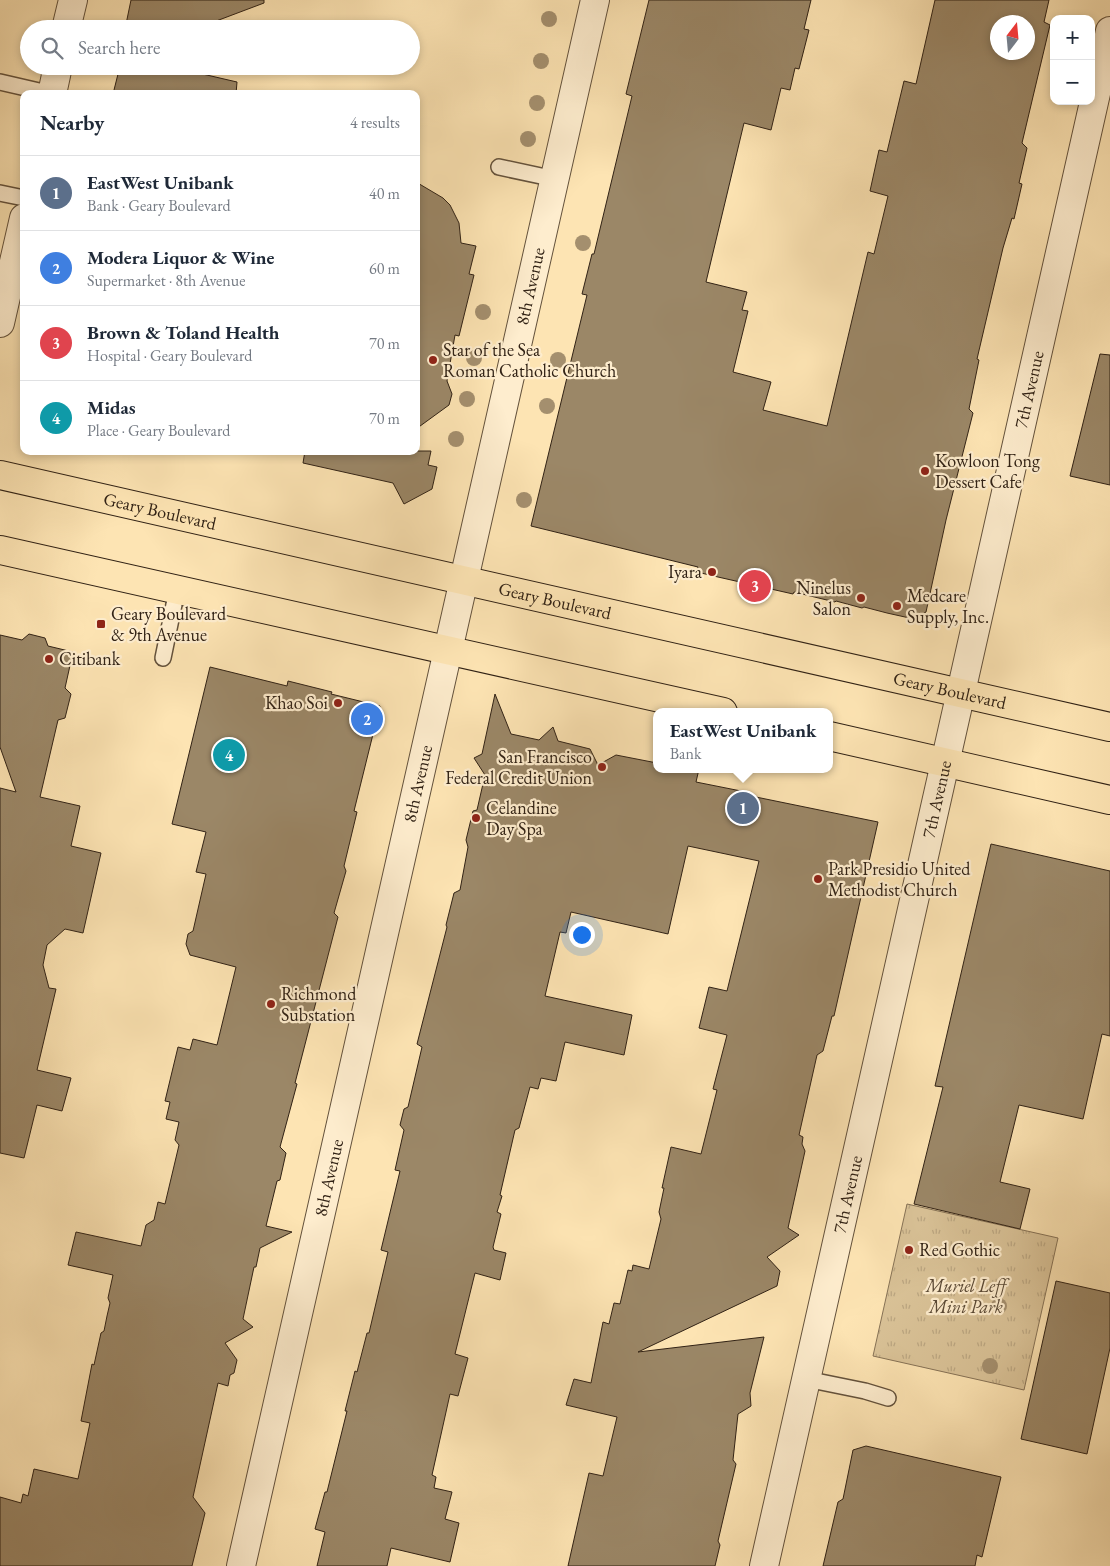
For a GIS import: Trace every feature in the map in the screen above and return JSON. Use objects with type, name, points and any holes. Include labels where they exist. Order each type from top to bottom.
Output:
[{"type":"main road","name":"Geary Boulevard","points":[[0,475],[1110,727]]},
{"type":"main road","points":[[0,550],[705,708]]},
{"type":"main road","points":[[833,737],[1110,800]]},
{"type":"street","points":[[68,20],[73,0]]},
{"type":"street","name":"8th Avenue","points":[[241,1566],[595,0]]},
{"type":"street","name":"7th Avenue","points":[[764,1566],[1110,31]]},
{"type":"street","points":[[53,90],[56,75]]},
{"type":"street","points":[[0,323],[20,236]]},
{"type":"lane","points":[[0,82],[35,90]]},
{"type":"lane","points":[[499,167],[555,179]]},
{"type":"lane","points":[[0,193],[20,197]]},
{"type":"lane","points":[[162,658],[177,590]]},
{"type":"lane","points":[[806,1379],[866,1391],[888,1398]]},
{"type":"green space","name":"Muriel Leff Mini Park","points":[[907,1204],[1058,1238],[1024,1390],[873,1356]]},
{"type":"building","points":[[131,0],[264,0],[264,3],[219,20],[127,20]]},
{"type":"building","points":[[649,0],[811,0],[804,29],[809,30],[799,69],[795,68],[790,90],[781,88],[771,130],[744,123],[706,282],[747,292],[742,310],[748,311],[733,372],[771,382],[763,410],[827,426],[868,252],[874,254],[888,196],[870,191],[879,150],[887,152],[904,81],[916,84],[935,0],[1049,0],[1044,22],[1050,25],[1022,143],[1027,148],[1019,183],[1022,184],[1014,219],[1012,218],[1003,248],[977,359],[979,360],[969,409],[973,413],[946,520],[926,612],[914,619],[697,572],[698,567],[531,526],[587,295],[582,294],[592,254],[594,254],[632,96],[626,94]]},
{"type":"building","points":[[118,75],[207,75],[237,82],[236,90],[114,90]]},
{"type":"building","name":"Star of the Sea Roman Catholic Church","points":[[420,184],[443,198],[450,205],[459,223],[461,243],[476,246],[469,274],[474,275],[459,336],[455,335],[447,381],[452,394],[449,405],[420,426]]},
{"type":"building","points":[[1100,354],[1110,355],[1110,485],[1070,476]]},
{"type":"building","points":[[420,451],[431,451],[428,465],[437,467],[432,489],[404,504],[393,483],[303,463],[304,455],[420,455]]},
{"type":"building","points":[[29,634],[45,638],[48,646],[73,652],[65,688],[71,694],[65,718],[58,720],[40,797],[80,806],[71,846],[101,853],[83,933],[65,929],[47,945],[43,965],[49,988],[56,989],[37,1070],[71,1078],[62,1111],[37,1105],[24,1158],[0,1153],[0,788],[16,792],[0,747],[0,635],[22,640]]},
{"type":"building","points":[[210,667],[287,686],[288,681],[380,706],[354,811],[357,812],[344,866],[346,871],[334,913],[338,917],[280,1147],[286,1153],[266,1226],[292,1232],[260,1248],[243,1319],[253,1327],[225,1343],[237,1360],[234,1373],[230,1375],[228,1386],[218,1383],[193,1497],[205,1513],[192,1566],[0,1566],[0,1497],[21,1503],[23,1494],[28,1496],[34,1469],[78,1479],[90,1423],[81,1421],[92,1364],[94,1365],[101,1333],[104,1331],[113,1275],[68,1265],[76,1232],[141,1246],[146,1225],[154,1220],[158,1202],[165,1204],[179,1145],[175,1140],[179,1122],[166,1119],[170,1102],[165,1101],[178,1047],[190,1050],[193,1039],[217,1045],[236,967],[190,955],[186,944],[188,934],[193,931],[206,874],[196,872],[206,832],[172,824]]},
{"type":"building","points":[[495,694],[511,734],[539,740],[553,727],[558,741],[590,749],[598,765],[616,755],[653,762],[653,773],[698,773],[696,782],[751,793],[751,796],[878,822],[834,1016],[832,1016],[823,1051],[817,1055],[799,1135],[803,1137],[802,1144],[805,1151],[788,1228],[799,1235],[767,1257],[780,1271],[777,1286],[638,1352],[764,1337],[750,1393],[751,1406],[738,1414],[733,1460],[736,1464],[718,1541],[720,1545],[715,1566],[568,1566],[589,1473],[603,1476],[617,1417],[566,1405],[574,1379],[591,1383],[603,1322],[609,1324],[614,1303],[620,1304],[628,1270],[632,1271],[633,1265],[649,1269],[661,1219],[659,1212],[664,1188],[662,1188],[671,1147],[701,1154],[717,1090],[713,1089],[727,1035],[699,1028],[709,987],[727,991],[759,861],[688,846],[668,934],[571,912],[566,933],[560,932],[545,996],[632,1015],[624,1055],[565,1042],[556,1081],[541,1078],[538,1089],[530,1087],[519,1128],[515,1130],[500,1195],[502,1196],[497,1212],[501,1214],[493,1247],[494,1250],[506,1253],[500,1280],[475,1273],[455,1354],[468,1358],[458,1396],[450,1394],[432,1475],[436,1477],[434,1488],[452,1492],[445,1519],[459,1523],[450,1562],[391,1548],[387,1566],[317,1566],[325,1532],[315,1529],[325,1492],[327,1492],[355,1371],[357,1372],[367,1333],[369,1333],[388,1252],[381,1250],[400,1171],[395,1170],[404,1130],[400,1125],[404,1109],[408,1107],[422,1047],[417,1044],[454,893],[460,890],[468,847],[466,840],[473,811],[477,810],[485,775],[474,758],[482,754]]},
{"type":"building","points":[[991,844],[1110,871],[1110,1036],[1102,1034],[1083,1119],[1019,1105],[1000,1182],[1030,1189],[1020,1229],[914,1204],[943,1087],[935,1086]]},
{"type":"building","points":[[1056,1281],[1110,1293],[1110,1348],[1087,1454],[1021,1439]]},
{"type":"building","points":[[866,1446],[1001,1477],[982,1557],[977,1555],[975,1566],[823,1566],[838,1502],[843,1499],[853,1450]]},
{"type":"place","name":"Star of the Sea Roman Catholic Church","points":[[433,360]]},
{"type":"place","name":"Kowloon Tong Dessert Cafe","points":[[925,471]]},
{"type":"place","name":"Iyara","points":[[712,572]]},
{"type":"place","name":"Brown & Toland Health","points":[[755,586]]},
{"type":"place","name":"Ninelus Salon","points":[[861,598]]},
{"type":"place","name":"Medcare Supply, Inc.","points":[[897,606]]},
{"type":"place","name":"Geary Boulevard & 9th Avenue","points":[[101,624]]},
{"type":"place","name":"Citibank","points":[[49,659]]},
{"type":"place","name":"Khao Soi","points":[[338,703]]},
{"type":"place","name":"Modera Liquor & Wine","points":[[367,719]]},
{"type":"place","name":"Midas","points":[[229,755]]},
{"type":"place","name":"San Francisco Federal Credit Union","points":[[602,767]]},
{"type":"place","name":"EastWest Unibank","points":[[743,808]]},
{"type":"place","name":"Celandine Day Spa","points":[[476,818]]},
{"type":"place","name":"Park Presidio United Methodist Church","points":[[818,879]]},
{"type":"place","name":"Richmond Substation","points":[[271,1004]]},
{"type":"place","name":"Red Gothic","points":[[909,1250]]}]
